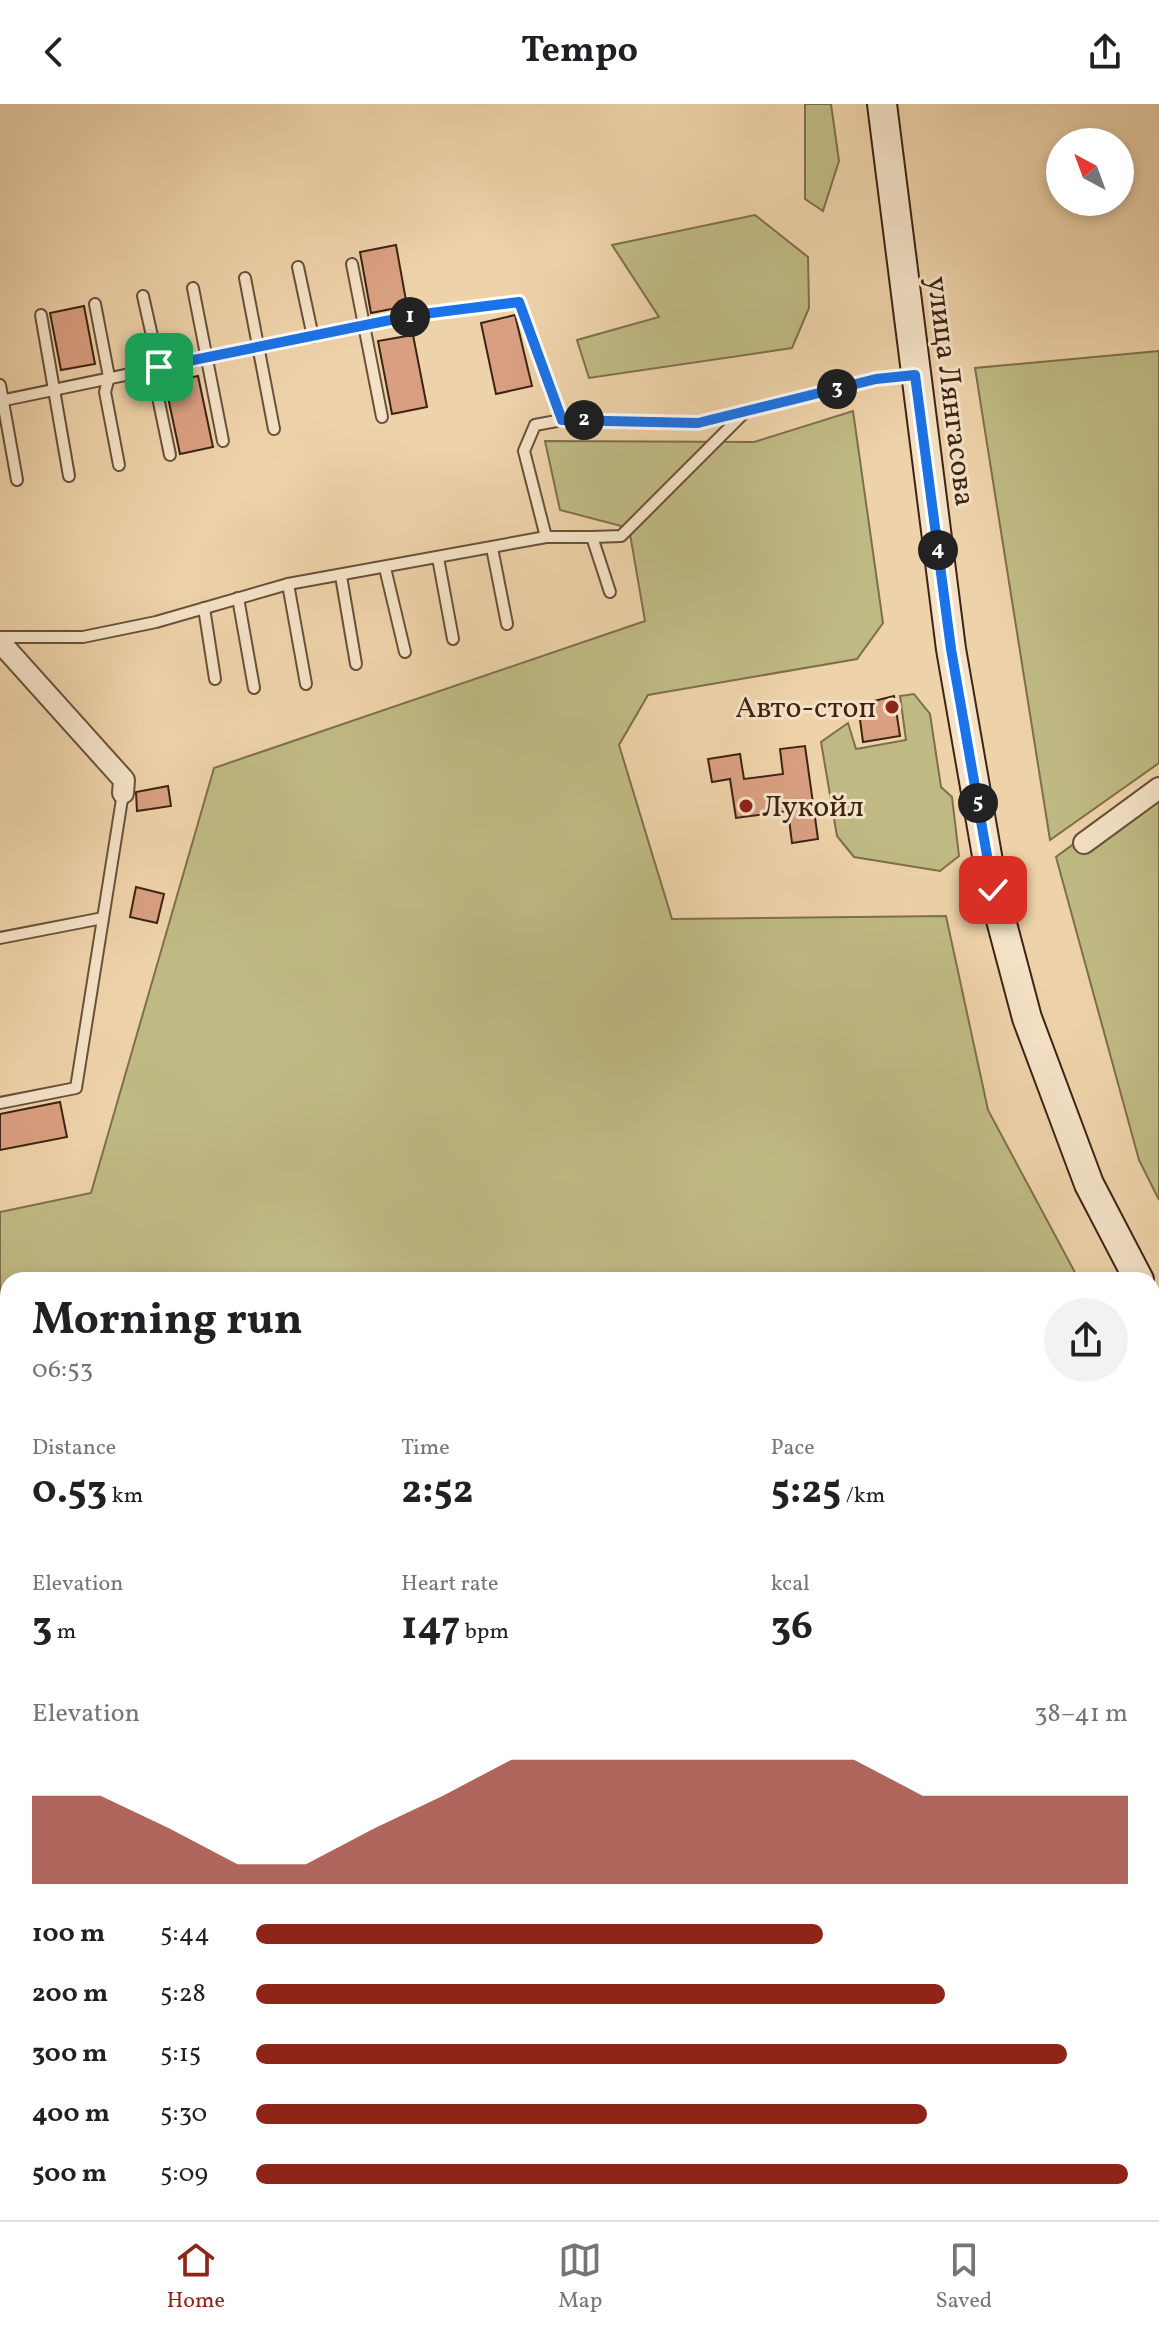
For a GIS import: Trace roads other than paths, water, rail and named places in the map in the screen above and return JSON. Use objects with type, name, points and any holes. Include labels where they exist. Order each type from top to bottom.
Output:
[{"type":"main road","name":"улица Лянгасова","points":[[882,104],[951,649],[993,890],[1027,1018],[1078,1156],[1089,1184],[1135,1272]]},
{"type":"street","points":[[0,640],[124,780],[123,793]]},
{"type":"street","points":[[1084,843],[1159,788]]},
{"type":"lane","points":[[352,264],[382,417]]},
{"type":"lane","points":[[298,267],[313,337]]},
{"type":"lane","points":[[245,278],[274,429]]},
{"type":"lane","points":[[193,288],[223,441]]},
{"type":"lane","points":[[143,296],[159,367],[155,383],[170,455]]},
{"type":"lane","points":[[1,401],[415,315],[519,302],[562,420]]},
{"type":"lane","points":[[95,304],[109,377],[105,392],[119,465]]},
{"type":"lane","points":[[41,315],[69,476]]},
{"type":"lane","points":[[546,537],[524,451],[535,425],[562,420],[698,423],[876,379],[915,375]]},
{"type":"lane","points":[[0,385],[17,480]]},
{"type":"lane","points":[[0,640],[83,637],[156,622],[288,584],[546,537],[621,536],[746,411]]},
{"type":"lane","points":[[592,537],[610,592]]},
{"type":"lane","points":[[492,548],[507,624]]},
{"type":"lane","points":[[438,558],[453,639]]},
{"type":"lane","points":[[385,568],[405,652]]},
{"type":"lane","points":[[341,576],[356,664]]},
{"type":"lane","points":[[288,584],[306,684]]},
{"type":"lane","points":[[238,598],[254,688]]},
{"type":"lane","points":[[204,608],[215,679]]},
{"type":"lane","points":[[0,1103],[76,1088],[123,793]]},
{"type":"lane","points":[[0,938],[103,918]]},
{"type":"place","name":"Авто-стоп","points":[[892,707]]},
{"type":"place","name":"Лукойл","points":[[746,806]]}]
